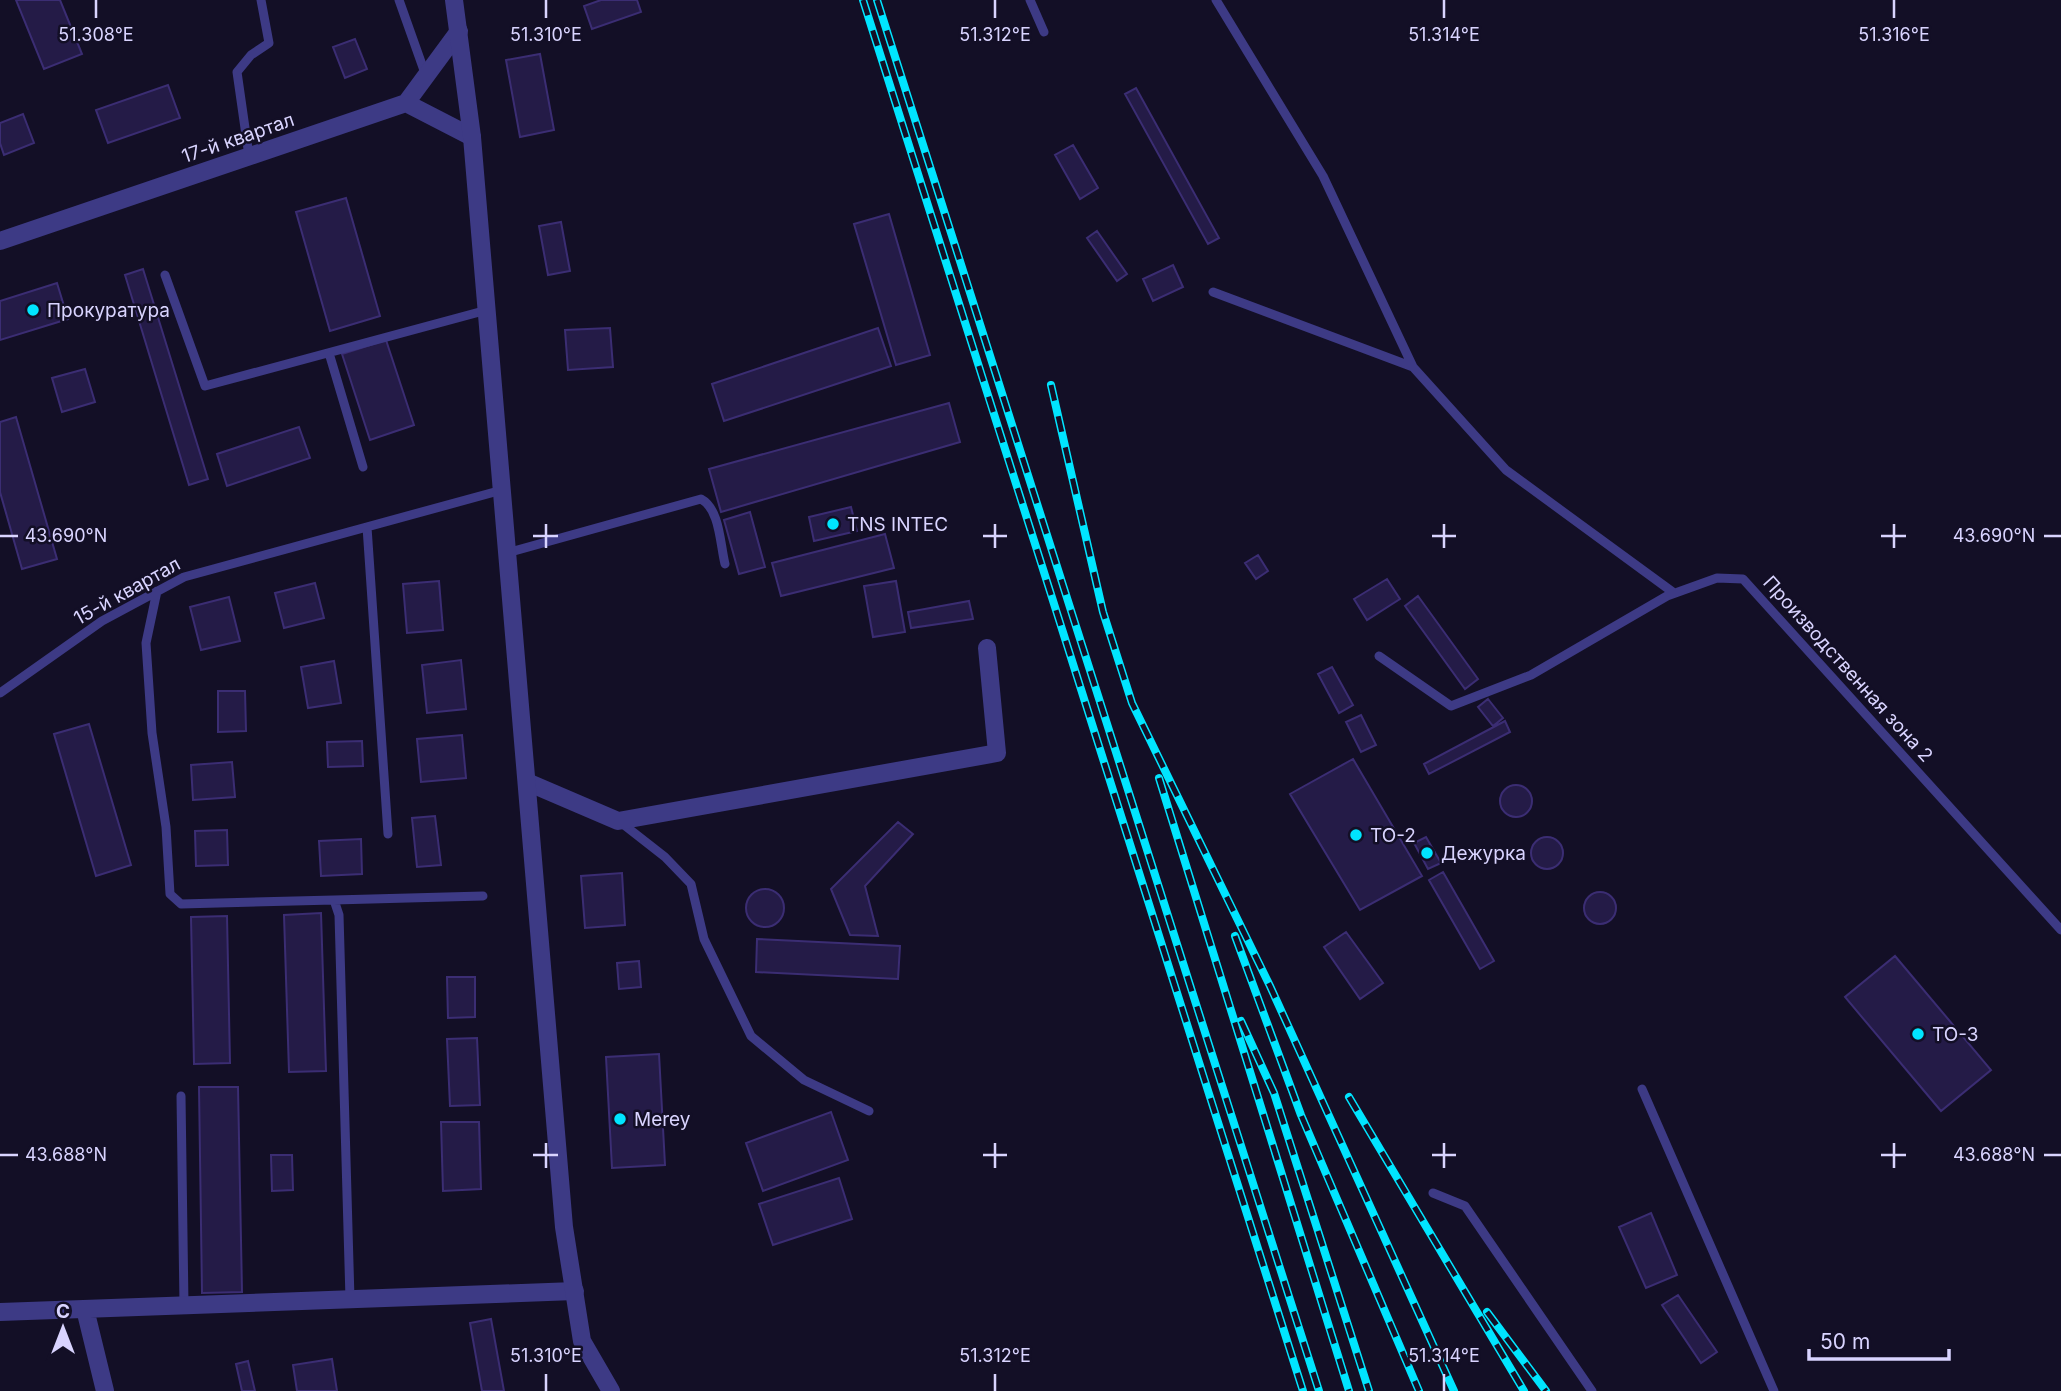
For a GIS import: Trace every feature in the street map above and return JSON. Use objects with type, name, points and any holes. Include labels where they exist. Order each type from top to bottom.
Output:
[{"type":"street","points":[[453,0],[460,31],[472,137],[564,1227],[582,1341],[611,1391]]},
{"type":"street","points":[[460,31],[405,103],[472,137]]},
{"type":"street","name":"17-й квартал","points":[[0,241],[405,103]]},
{"type":"street","points":[[527,782],[618,821],[997,753],[987,648]]},
{"type":"street","points":[[0,1312],[575,1292]]},
{"type":"street","points":[[85,1309],[105,1391]]},
{"type":"lane","points":[[248,156],[237,72],[251,55],[269,43],[261,0]]},
{"type":"lane","points":[[399,0],[426,76]]},
{"type":"lane","points":[[1030,0],[1044,32]]},
{"type":"lane","points":[[1216,0],[1323,176],[1413,367],[1506,470],[1674,593]]},
{"type":"lane","points":[[165,275],[205,386],[487,310]]},
{"type":"lane","points":[[1213,292],[1413,367]]},
{"type":"lane","points":[[329,353],[363,467]]},
{"type":"lane","name":"15-й квартал","points":[[0,693],[102,621],[184,577],[502,491]]},
{"type":"lane","points":[[507,553],[701,499],[708,503],[714,513],[725,564]]},
{"type":"lane","points":[[367,527],[388,834]]},
{"type":"lane","name":"Производственная зона 2","points":[[1379,656],[1451,706],[1531,675],[1674,593],[1717,578],[1743,579],[2061,930]]},
{"type":"lane","points":[[157,591],[146,643],[152,733],[166,827],[170,894],[181,904],[483,896]]},
{"type":"lane","points":[[618,821],[665,857],[691,884],[704,939],[751,1036],[804,1080],[869,1111]]},
{"type":"lane","points":[[334,900],[339,915],[350,1299]]},
{"type":"lane","points":[[1642,1089],[1774,1391]]},
{"type":"lane","points":[[181,1096],[184,1306]]},
{"type":"lane","points":[[1433,1193],[1465,1206],[1592,1391]]},
{"type":"building","points":[[16,0],[60,0],[82,54],[44,69]]},
{"type":"building","points":[[601,0],[637,0],[641,12],[592,29],[584,6]]},
{"type":"building","points":[[355,39],[367,69],[345,78],[333,47]]},
{"type":"building","points":[[540,54],[554,130],[520,137],[506,60]]},
{"type":"building","points":[[168,85],[180,118],[108,143],[96,110]]},
{"type":"building","points":[[1136,88],[1219,238],[1208,244],[1125,94]]},
{"type":"building","points":[[23,114],[34,143],[4,155],[0,143],[0,123]]},
{"type":"building","points":[[1073,145],[1098,188],[1080,199],[1055,155]]},
{"type":"building","points":[[346,198],[380,316],[330,331],[296,212]]},
{"type":"building","points":[[889,214],[930,355],[896,365],[854,224]]},
{"type":"building","points":[[561,222],[570,271],[548,275],[539,226]]},
{"type":"building","points":[[1097,231],[1127,274],[1117,281],[1087,238]]},
{"type":"building","points":[[1173,265],[1183,287],[1153,301],[1143,279]]},
{"type":"building","points":[[143,269],[208,479],[189,485],[125,275]]},
{"type":"building","name":"Прокуратура","points":[[57,283],[68,319],[0,340],[0,301]]},
{"type":"building","points":[[610,328],[613,367],[568,370],[565,330]]},
{"type":"building","points":[[878,328],[891,366],[724,421],[712,384]]},
{"type":"building","points":[[386,340],[414,425],[370,440],[342,354]]},
{"type":"building","points":[[85,369],[95,402],[62,412],[52,378]]},
{"type":"building","points":[[949,403],[960,442],[721,512],[709,469]]},
{"type":"building","points":[[16,417],[57,559],[22,569],[0,492],[0,422]]},
{"type":"building","points":[[299,427],[310,458],[227,486],[217,454]]},
{"type":"building","name":"TNS INTEC","points":[[851,507],[857,531],[814,541],[809,517]]},
{"type":"building","points":[[750,512],[765,567],[739,574],[724,520]]},
{"type":"building","points":[[885,534],[894,568],[781,596],[772,563]]},
{"type":"building","points":[[1258,555],[1268,571],[1256,579],[1245,563]]},
{"type":"building","points":[[1387,579],[1400,599],[1367,620],[1354,599]]},
{"type":"building","points":[[439,581],[443,630],[407,633],[403,584]]},
{"type":"building","points":[[896,581],[905,632],[873,637],[864,586]]},
{"type":"building","points":[[315,583],[324,618],[284,628],[275,593]]},
{"type":"building","points":[[1418,596],[1478,679],[1465,689],[1405,606]]},
{"type":"building","points":[[229,597],[240,641],[201,650],[190,607]]},
{"type":"building","points":[[969,601],[973,619],[911,628],[908,612]]},
{"type":"building","points":[[461,660],[466,709],[427,713],[422,665]]},
{"type":"building","points":[[334,661],[341,703],[308,708],[301,667]]},
{"type":"building","points":[[1332,667],[1353,705],[1339,713],[1318,674]]},
{"type":"building","points":[[218,691],[245,691],[246,731],[218,732]]},
{"type":"building","points":[[1488,699],[1503,718],[1493,726],[1478,707]]},
{"type":"building","points":[[1361,715],[1376,745],[1361,752],[1346,722]]},
{"type":"building","points":[[1505,721],[1510,732],[1429,774],[1424,764]]},
{"type":"building","points":[[89,724],[131,865],[96,876],[54,734]]},
{"type":"building","points":[[462,735],[466,778],[421,782],[417,739]]},
{"type":"building","points":[[362,741],[363,766],[328,767],[327,742]]},
{"type":"building","name":"ТО-2","points":[[1353,759],[1422,876],[1360,910],[1290,794]]},
{"type":"building","points":[[232,762],[235,797],[193,800],[191,765]]},
{"type":"building","points":[[1516,785],[1528,789],[1532,801],[1528,813],[1516,817],[1504,813],[1500,801],[1504,789]]},
{"type":"building","points":[[435,816],[441,865],[417,867],[412,818]]},
{"type":"building","points":[[898,822],[913,834],[865,886],[878,936],[850,935],[831,889]]},
{"type":"building","points":[[227,830],[228,865],[196,866],[195,831]]},
{"type":"building","name":"Дежурка","points":[[1426,837],[1441,863],[1428,869],[1414,843]]},
{"type":"building","points":[[1547,837],[1559,841],[1563,853],[1559,865],[1547,869],[1535,865],[1531,853],[1535,841]]},
{"type":"building","points":[[361,839],[362,874],[321,876],[319,841]]},
{"type":"building","points":[[1443,872],[1494,961],[1480,969],[1429,880]]},
{"type":"building","points":[[622,873],[625,925],[585,928],[581,876]]},
{"type":"building","points":[[765,889],[778,895],[784,908],[778,921],[765,927],[752,921],[746,908],[752,895]]},
{"type":"building","points":[[1600,892],[1612,896],[1616,908],[1612,920],[1600,924],[1588,920],[1584,908],[1588,896]]},
{"type":"building","points":[[321,913],[326,1071],[289,1072],[284,915]]},
{"type":"building","points":[[227,916],[230,1063],[194,1064],[191,917]]},
{"type":"building","points":[[1346,932],[1383,983],[1360,999],[1324,947]]},
{"type":"building","points":[[757,939],[900,946],[898,979],[756,972]]},
{"type":"building","name":"ТО-3","points":[[1895,956],[1991,1070],[1941,1111],[1845,997]]},
{"type":"building","points":[[639,961],[641,987],[619,989],[617,963]]},
{"type":"building","points":[[447,977],[475,977],[475,1017],[448,1018]]},
{"type":"building","points":[[477,1038],[480,1105],[450,1106],[447,1039]]},
{"type":"building","points":[[659,1054],[665,1165],[612,1168],[606,1057]]},
{"type":"building","points":[[199,1087],[238,1087],[242,1292],[202,1293]]},
{"type":"building","points":[[831,1112],[848,1160],[763,1191],[746,1143]]},
{"type":"building","points":[[441,1122],[479,1122],[481,1189],[443,1191]]},
{"type":"building","points":[[271,1155],[292,1155],[293,1190],[272,1191]]},
{"type":"building","points":[[839,1178],[852,1219],[773,1245],[759,1204]]},
{"type":"building","points":[[1651,1213],[1677,1275],[1646,1288],[1619,1227]]},
{"type":"building","points":[[1678,1295],[1717,1352],[1701,1363],[1662,1305]]},
{"type":"building","points":[[491,1319],[504,1391],[482,1391],[470,1323]]},
{"type":"building","points":[[332,1359],[337,1391],[297,1391],[293,1365]]},
{"type":"building","points":[[248,1361],[255,1391],[242,1391],[236,1364]]},
{"type":"railway","points":[[863,0],[1303,1391]]},
{"type":"railway","points":[[877,0],[1319,1391]]},
{"type":"railway","points":[[1051,385],[1103,612],[1132,703],[1270,986],[1454,1391]]},
{"type":"railway","points":[[1159,778],[1349,1391]]},
{"type":"railway","points":[[1235,936],[1301,1115],[1419,1391]]},
{"type":"railway","points":[[1241,1021],[1274,1093],[1369,1391]]},
{"type":"railway","points":[[1349,1097],[1524,1391]]},
{"type":"railway","points":[[1487,1312],[1546,1391]]},
{"type":"place","name":"Прокуратура","points":[[33,310]]},
{"type":"place","name":"TNS INTEC","points":[[833,524]]},
{"type":"place","name":"ТО-2","points":[[1356,835]]},
{"type":"place","name":"Дежурка","points":[[1427,853]]},
{"type":"place","name":"ТО-3","points":[[1918,1034]]},
{"type":"place","name":"Merey","points":[[620,1119]]}]
